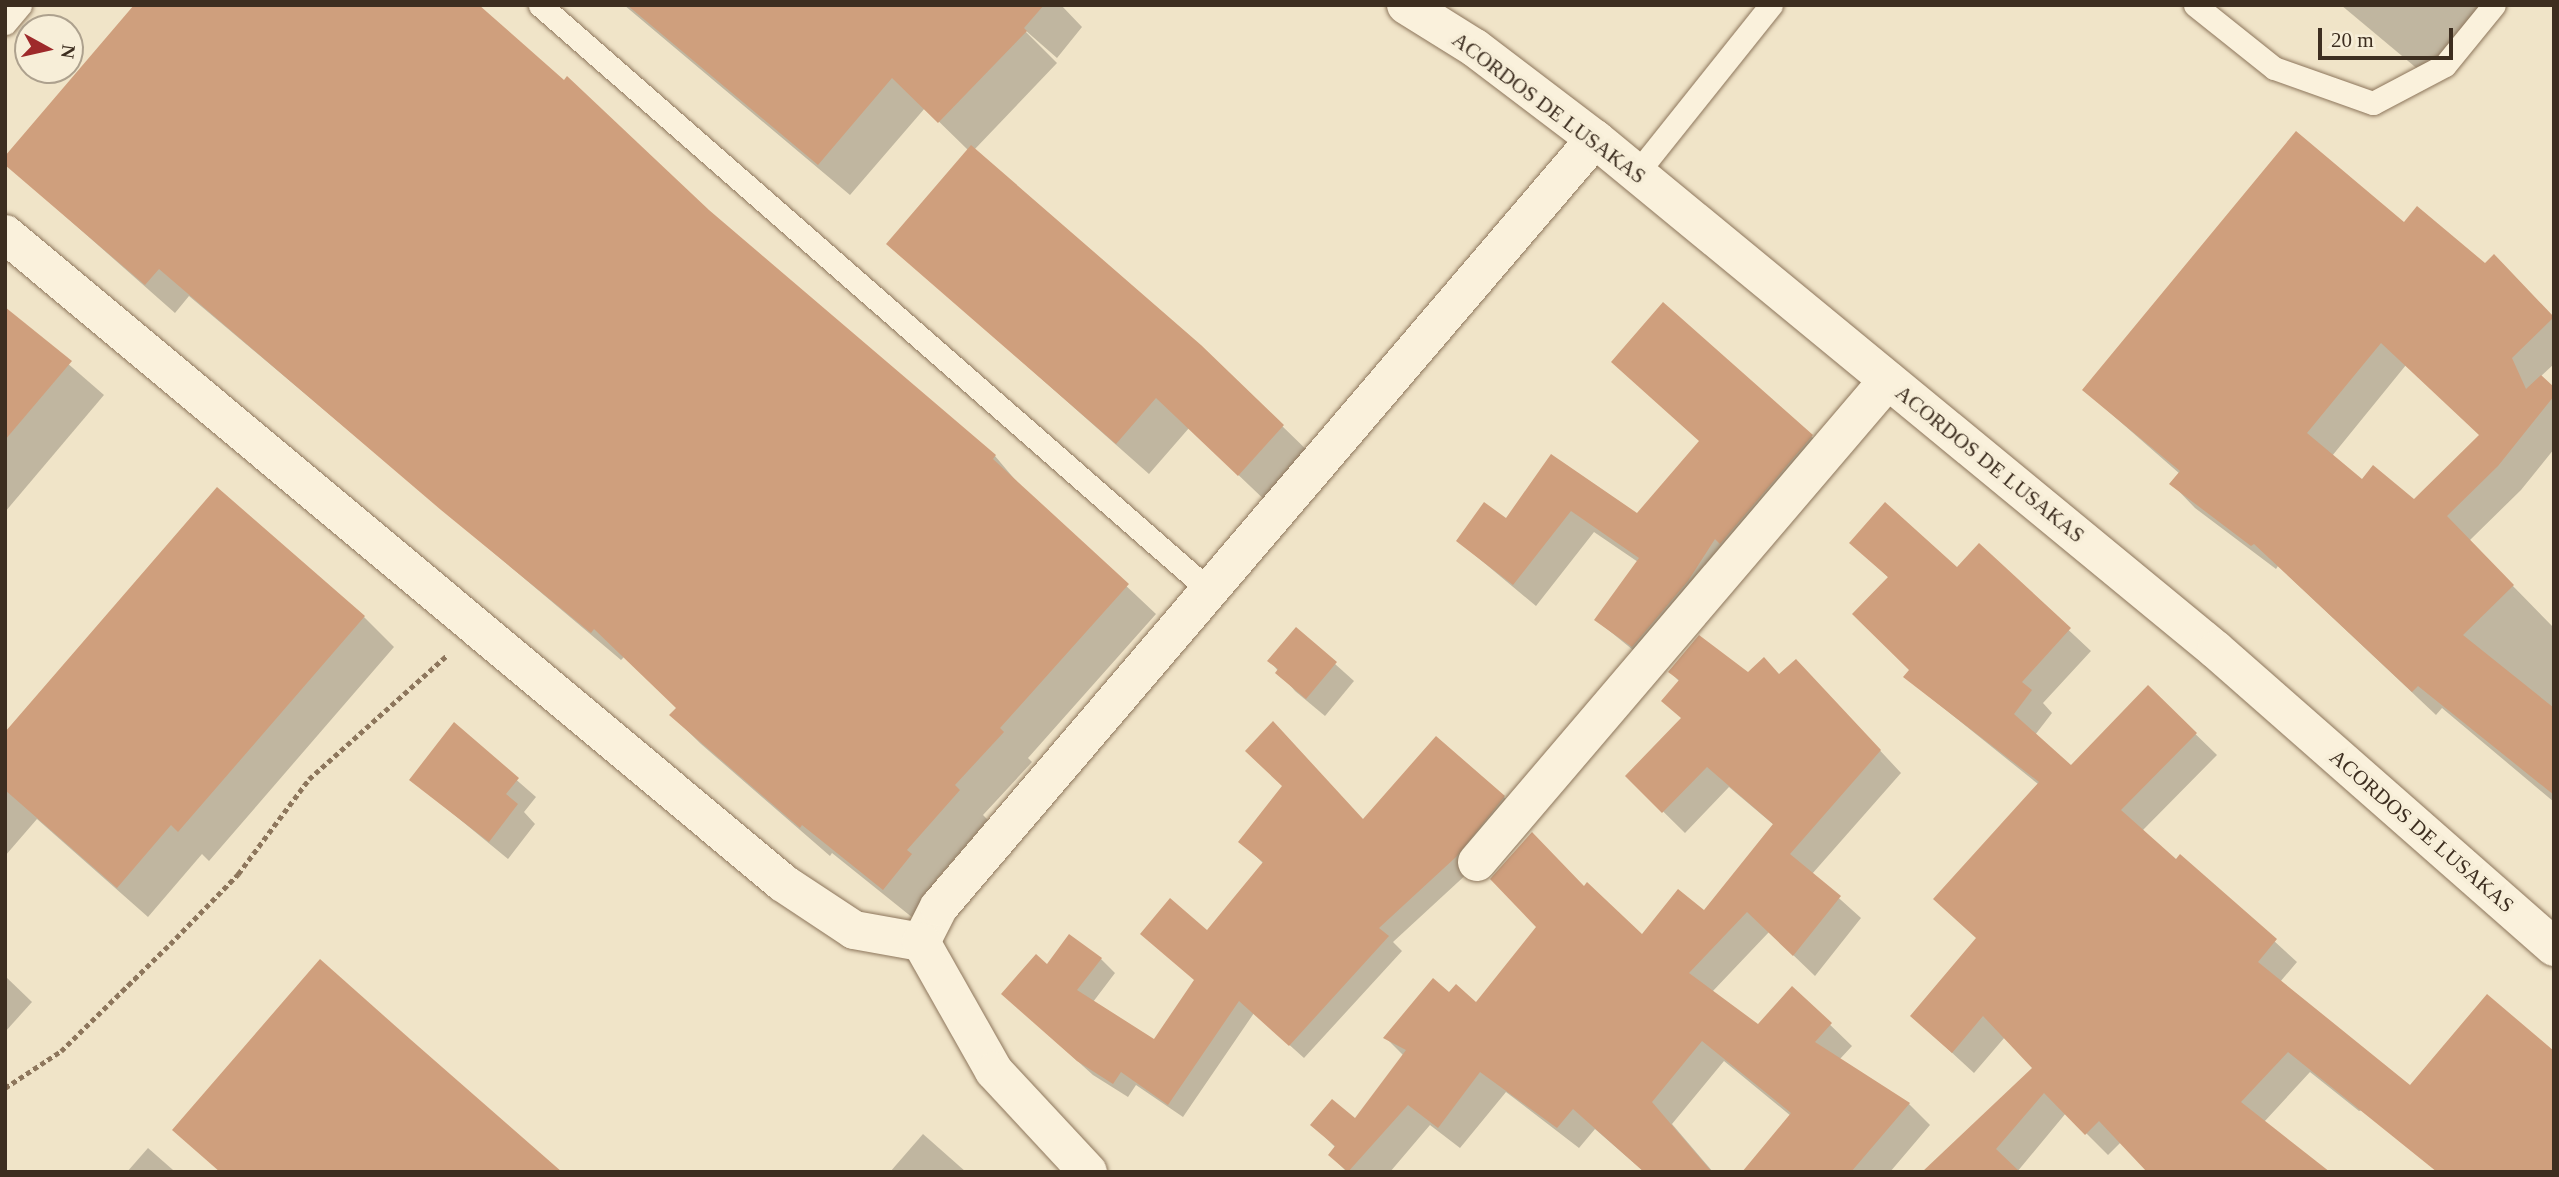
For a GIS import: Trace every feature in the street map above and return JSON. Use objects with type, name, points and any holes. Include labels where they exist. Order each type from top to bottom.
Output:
[{"type":"street","name":"ACORDOS DE LUSAKAS","points":[[1406,5],[1475,48],[1595,139],[2216,650],[2554,947]]},
{"type":"street","points":[[921,942],[939,907],[1595,139]]},
{"type":"street","points":[[5,234],[783,883],[854,930],[921,942]]},
{"type":"street","points":[[1477,862],[1888,380]]},
{"type":"street","points":[[921,942],[995,1071],[1088,1172]]},
{"type":"lane","points":[[5,23],[20,5]]},
{"type":"lane","points":[[540,5],[1210,591]]},
{"type":"lane","points":[[1636,173],[1771,5]]},
{"type":"lane","points":[[2195,5],[2274,68],[2373,103],[2445,65],[2494,5]]},
{"type":"path","points":[[5,1088],[61,1051],[238,874],[309,779],[478,628]]},
{"type":"building","points":[[134,5],[479,5],[564,80],[567,76],[709,210],[996,455],[993,459],[1129,584],[1000,728],[1004,732],[955,785],[960,790],[907,850],[912,854],[883,890],[802,825],[800,828],[669,715],[676,708],[594,629],[591,633],[441,510],[159,269],[145,285],[5,165],[5,156],[67,84],[84,84],[84,64]]},
{"type":"building","points":[[627,5],[1044,5],[1024,28],[1027,31],[938,123],[892,78],[818,165]]},
{"type":"building","points":[[2296,131],[2404,222],[2417,206],[2485,263],[2494,254],[2554,317],[2512,358],[2526,389],[2541,375],[2554,387],[2554,396],[2498,466],[2447,516],[2514,585],[2463,635],[2554,708],[2554,795],[2418,686],[2412,692],[2254,544],[2251,546],[2169,484],[2180,471],[2082,390]],"holes":[[[2381,343],[2479,435],[2414,499],[2373,465],[2362,479],[2307,433]]]},
{"type":"building","points":[[971,145],[1201,345],[1284,425],[1238,476],[1156,398],[1116,444],[886,244]]},
{"type":"building","points":[[1663,302],[1813,435],[1720,544],[1715,539],[1688,581],[1632,647],[1594,620],[1639,558],[1571,511],[1513,585],[1456,541],[1484,502],[1506,518],[1551,454],[1637,513],[1699,441],[1611,362]]},
{"type":"building","points":[[5,307],[72,361],[5,440]]},
{"type":"building","points":[[217,487],[365,616],[178,832],[171,825],[117,888],[5,790],[5,732]]},
{"type":"building","points":[[1885,502],[1957,567],[1979,543],[2071,628],[2022,682],[2032,690],[2014,714],[2071,765],[2148,685],[2197,733],[2121,810],[2176,859],[2180,854],[2277,939],[2258,962],[2410,1085],[2487,994],[2554,1051],[2554,1172],[2437,1172],[2288,1052],[2241,1102],[2330,1172],[2147,1172],[2099,1121],[2085,1135],[2044,1093],[1996,1149],[2020,1172],[1922,1172],[2032,1068],[1983,1016],[1952,1053],[1910,1016],[1976,938],[1933,899],[2039,782],[1903,677],[1909,670],[1852,614],[1888,577],[1849,543]]},
{"type":"building","points":[[1296,627],[1337,662],[1306,699],[1275,673],[1278,669],[1267,661]]},
{"type":"building","points":[[1699,635],[1748,672],[1764,657],[1779,674],[1796,659],[1881,750],[1790,854],[1841,896],[1793,956],[1747,912],[1689,973],[1758,1024],[1792,986],[1832,1023],[1815,1042],[1910,1103],[1851,1172],[1742,1172],[1791,1113],[1702,1041],[1652,1102],[1712,1172],[1644,1172],[1573,1109],[1557,1128],[1480,1072],[1438,1128],[1408,1105],[1348,1172],[1328,1155],[1335,1146],[1310,1125],[1332,1099],[1355,1118],[1406,1050],[1383,1038],[1433,978],[1449,992],[1456,984],[1476,1002],[1536,927],[1490,879],[1532,832],[1584,886],[1587,882],[1642,934],[1678,889],[1704,910],[1773,824],[1707,767],[1662,813],[1625,776],[1681,718],[1661,701],[1679,680],[1668,672]]},
{"type":"building","points":[[1273,721],[1363,819],[1436,736],[1505,796],[1456,857],[1379,928],[1389,936],[1289,1046],[1239,1001],[1168,1105],[1121,1072],[1113,1084],[1077,1061],[1001,994],[1036,954],[1047,964],[1069,934],[1102,958],[1077,990],[1154,1039],[1194,980],[1140,934],[1170,898],[1207,930],[1263,862],[1238,842],[1282,786],[1245,751]]},
{"type":"building","points":[[454,722],[519,778],[506,794],[518,804],[489,842],[409,780]]},
{"type":"building","points":[[320,959],[562,1172],[220,1172],[172,1130]]}]
